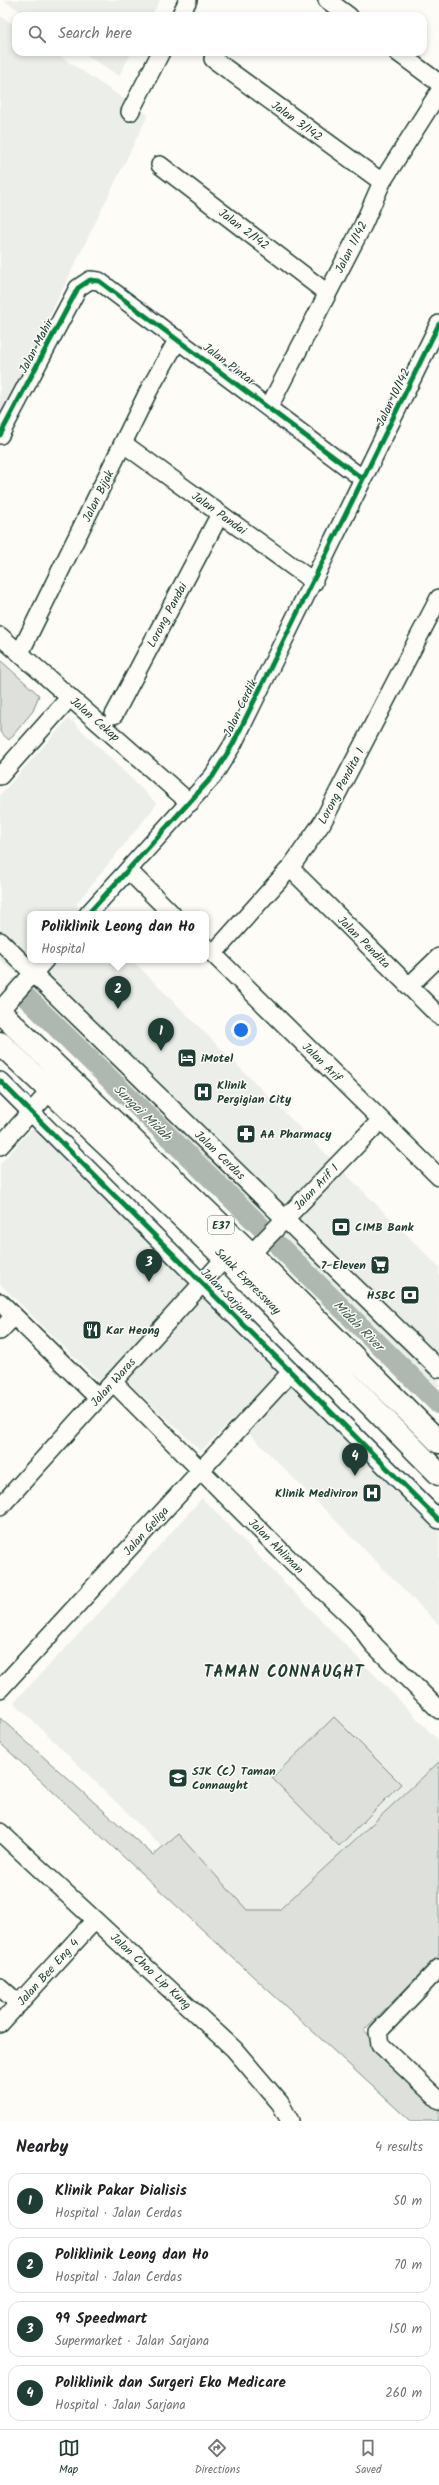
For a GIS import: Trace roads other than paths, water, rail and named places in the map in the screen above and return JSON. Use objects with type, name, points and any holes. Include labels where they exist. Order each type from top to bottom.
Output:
[{"type":"highway","name":"Salak Expressway","points":[[0,1011],[251,1254],[439,1442]]},
{"type":"highway","name":"Salak Expressway","points":[[0,1043],[51,1090],[225,1258],[439,1474]]},
{"type":"street","points":[[182,12],[188,0]]},
{"type":"street","points":[[327,0],[343,12]]},
{"type":"street","points":[[130,112],[159,56]]},
{"type":"street","points":[[403,56],[439,82]]},
{"type":"street","name":"Jalan 3/142","points":[[212,59],[382,182]]},
{"type":"street","name":"Jalan 1/142","points":[[269,407],[363,225],[382,182],[439,92]]},
{"type":"street","name":"Jalan 2/142","points":[[160,164],[327,293]]},
{"type":"street","name":"Jalan Pintar","points":[[78,288],[90,280],[100,281],[363,479]]},
{"type":"street","name":"Jalan Mahir","points":[[0,435],[78,288]]},
{"type":"street","name":"Jalan 10/142","points":[[363,479],[439,324]]},
{"type":"street","name":"Jalan Bijak","points":[[20,653],[124,444],[149,390],[178,339]]},
{"type":"street","name":"Jalan Pandai","points":[[124,444],[314,582]]},
{"type":"street","name":"Jalan Cerdik","points":[[91,911],[213,776],[233,744],[314,582],[363,479]]},
{"type":"street","name":"Lorong Pandai","points":[[114,715],[220,514]]},
{"type":"street","name":"Lorong Pendita 1","points":[[210,950],[290,868],[322,823],[439,598]]},
{"type":"street","name":"Jalan Cekap","points":[[0,636],[190,803]]},
{"type":"street","points":[[0,776],[70,697]]},
{"type":"street","name":"Jalan Pendita","points":[[290,868],[439,1016]]},
{"type":"street","points":[[128,870],[169,911]]},
{"type":"street","name":"Jalan Cerdas","points":[[0,942],[439,1369]]},
{"type":"street","name":"Jalan Arif","points":[[210,950],[439,1177]]},
{"type":"street","points":[[409,986],[439,956]]},
{"type":"street","points":[[0,1011],[42,963]]},
{"type":"street","name":"Jalan Sarjana","points":[[0,1081],[439,1520]]},
{"type":"street","points":[[0,1146],[51,1090]]},
{"type":"street","name":"Jalan Arif 1","points":[[251,1254],[381,1120]]},
{"type":"street","name":"Jalan Waras","points":[[0,1507],[225,1258]]},
{"type":"street","points":[[0,1302],[98,1398]]},
{"type":"street","points":[[0,1331],[14,1316]]},
{"type":"street","name":"Jalan Geliga","points":[[0,1689],[291,1372]]},
{"type":"street","name":"Jalan Ahliman","points":[[113,1382],[356,1622],[374,1644],[439,1710]]},
{"type":"street","name":"Jalan Choo Lip Kung","points":[[0,1832],[234,2049],[280,2103],[290,2121]]},
{"type":"street","name":"Jalan Bee Eng 4","points":[[0,2024],[95,1920]]},
{"type":"street","points":[[439,1968],[378,2032],[380,2044],[439,2100]]},
{"type":"street","points":[[0,1986],[19,2004]]},
{"type":"waterway","name":"Sungai Midah","points":[[26,997],[261,1227]]},
{"type":"waterway","name":"Midah River","points":[[279,1246],[439,1404]]},
{"type":"place","name":"Poliklinik Leong dan Ho","points":[[118,1009]]},
{"type":"place","name":"Klinik Pakar Dialisis","points":[[161,1051]]},
{"type":"place","name":"iMotel","points":[[187,1058]]},
{"type":"place","name":"Klinik Pergigian City","points":[[203,1092]]},
{"type":"place","name":"AA Pharmacy","points":[[246,1134]]},
{"type":"place","name":"CIMB Bank","points":[[341,1227]]},
{"type":"place","name":"7-Eleven","points":[[380,1265]]},
{"type":"place","name":"99 Speedmart","points":[[149,1282]]},
{"type":"place","name":"HSBC","points":[[410,1295]]},
{"type":"place","name":"Kar Heong","points":[[92,1330]]},
{"type":"place","name":"Poliklinik dan Surgeri Eko Medicare","points":[[355,1476]]},
{"type":"place","name":"Klinik Mediviron","points":[[372,1493]]},
{"type":"place","name":"SJK (C) Taman Connaught","points":[[178,1778]]},
{"type":"district","name":"TAMAN CONNAUGHT","points":[[284,1671]]}]
